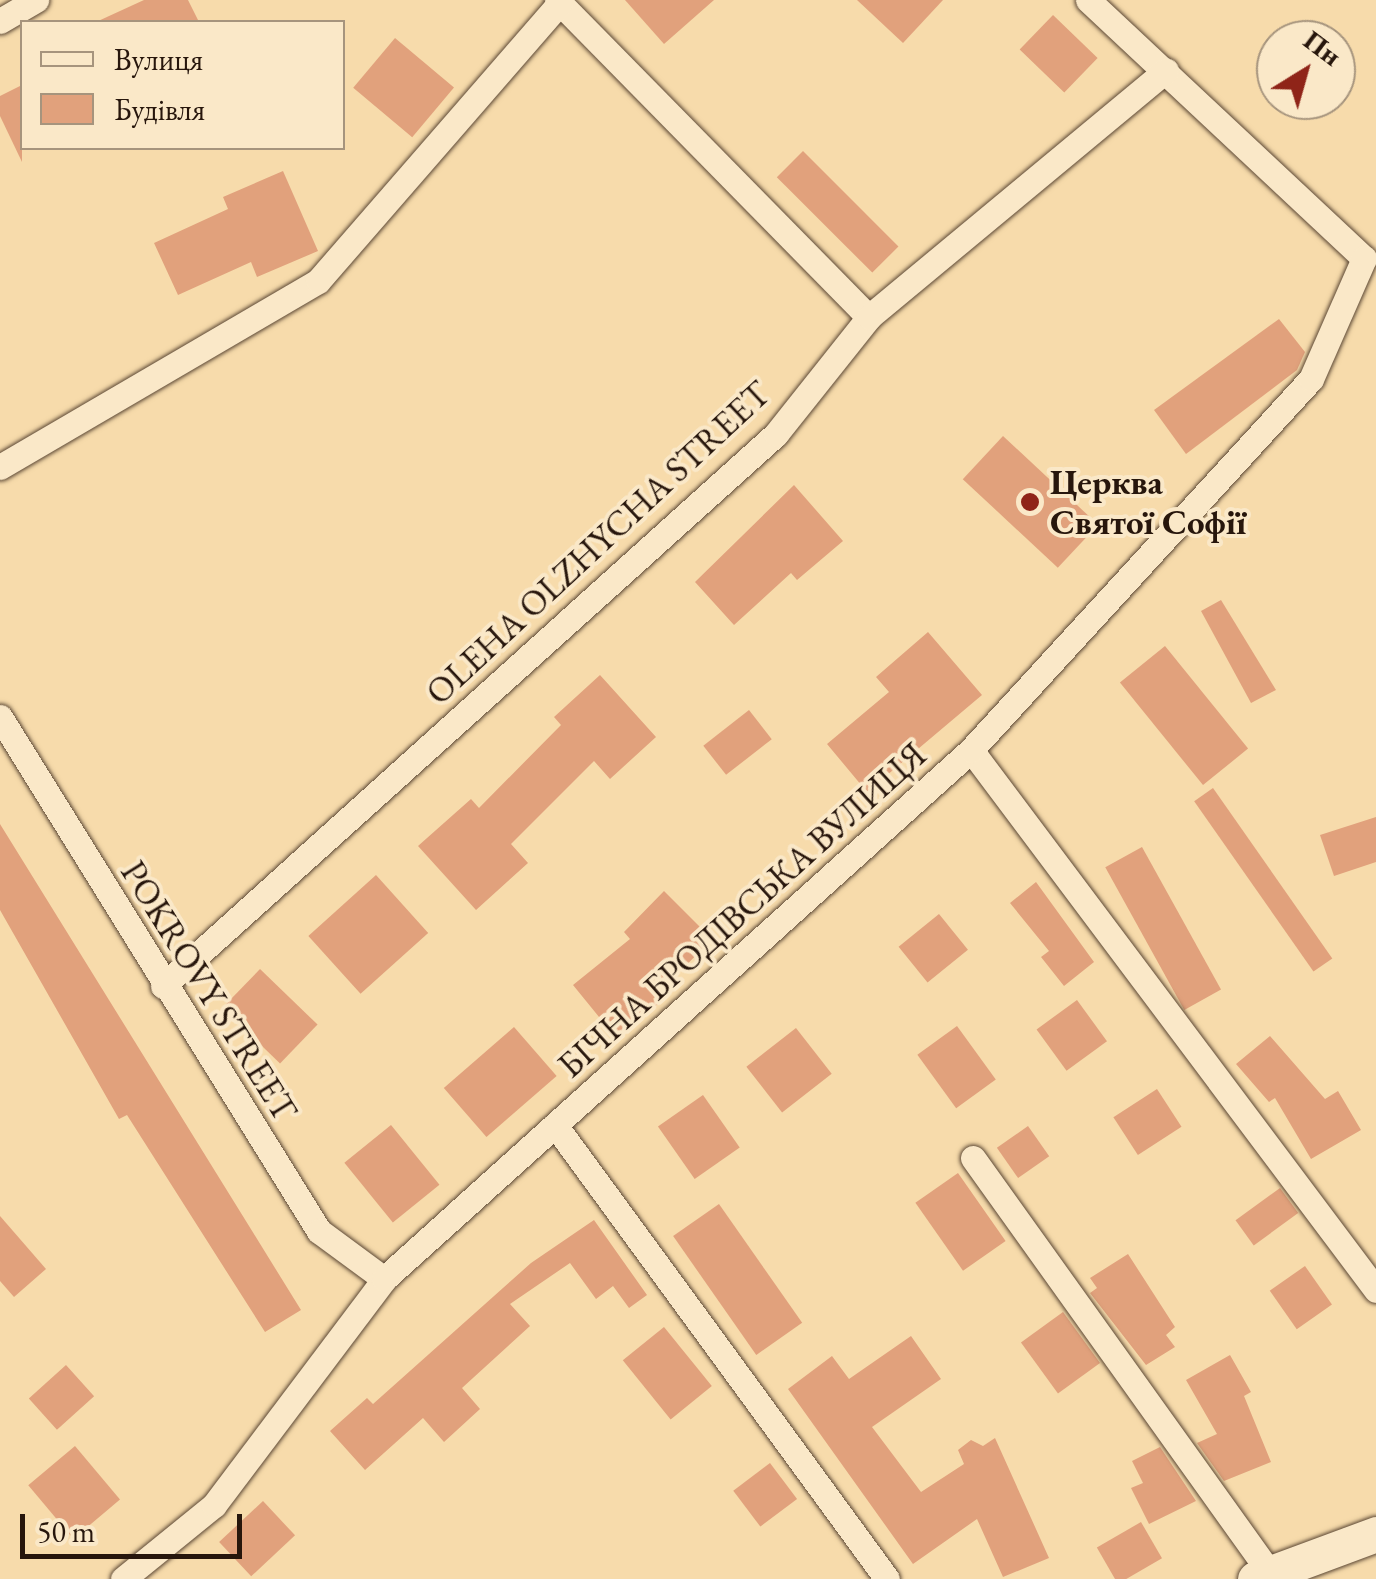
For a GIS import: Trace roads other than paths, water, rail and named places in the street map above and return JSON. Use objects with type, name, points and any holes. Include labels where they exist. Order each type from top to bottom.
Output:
[{"type":"street","points":[[2,14],[36,0]]},
{"type":"street","points":[[1088,0],[1370,259]]},
{"type":"street","points":[[0,466],[318,281],[559,2],[708,149],[869,317]]},
{"type":"street","name":"OLEHA OLZHYCHA STREET","points":[[163,986],[776,434],[869,317],[1166,70]]},
{"type":"street","name":"БІЧНА БРОДІВСЬКА ВУЛИЦЯ","points":[[123,1579],[214,1505],[384,1279],[971,750],[1311,378],[1370,259]]},
{"type":"street","name":"POKROVY STREET","points":[[0,717],[163,986],[320,1232],[384,1279]]},
{"type":"street","points":[[971,750],[1376,1290]]},
{"type":"street","points":[[555,1125],[887,1579]]},
{"type":"street","points":[[974,1158],[1263,1576],[1376,1534]]},
{"type":"place","name":"Церква Святої Софії","points":[[1030,502]]}]
